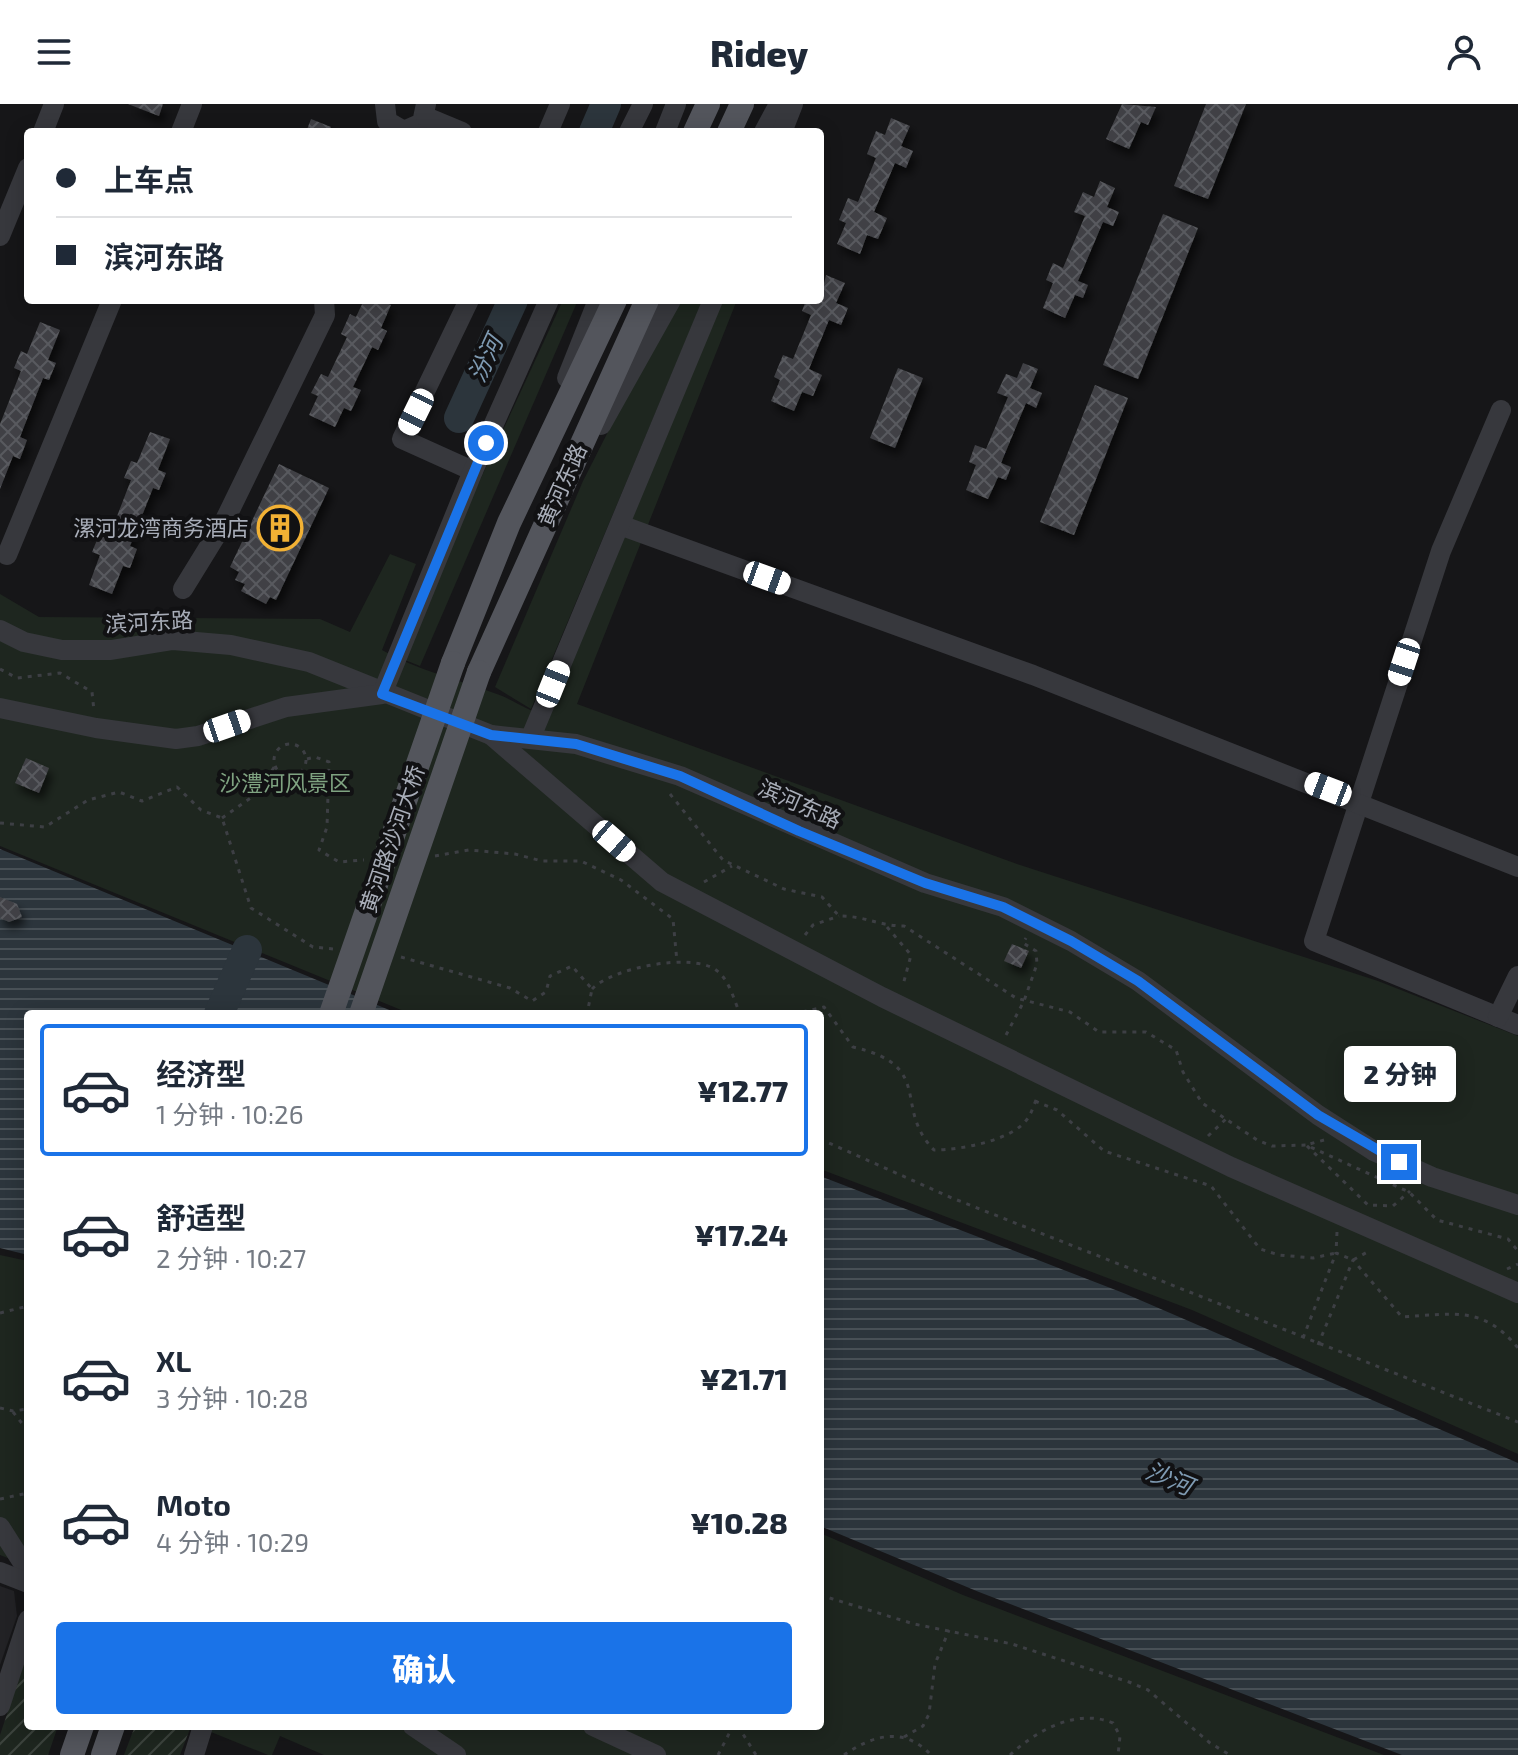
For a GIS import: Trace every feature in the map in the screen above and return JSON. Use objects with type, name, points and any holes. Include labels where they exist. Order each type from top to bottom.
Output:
[{"type":"main road","points":[[697,128],[708,104]]},
{"type":"main road","points":[[731,128],[742,104]]},
{"type":"main road","name":"黄河东路","points":[[453,663],[509,523],[613,304]]},
{"type":"main road","name":"黄河东路","points":[[479,672],[645,304]]},
{"type":"main road","name":"黄河路沙河大桥","points":[[332,1010],[453,663]]},
{"type":"main road","name":"黄河路沙河大桥","points":[[362,1010],[479,672]]},
{"type":"main road","points":[[72,1755],[81,1730]]},
{"type":"main road","points":[[103,1755],[112,1730]]},
{"type":"street","points":[[45,128],[54,104]]},
{"type":"street","points":[[183,128],[192,104]]},
{"type":"street","points":[[550,128],[560,104]]},
{"type":"street","points":[[631,128],[643,104]]},
{"type":"street","points":[[667,128],[676,104]]},
{"type":"street","points":[[766,128],[779,104]]},
{"type":"street","points":[[784,128],[793,104]]},
{"type":"street","points":[[414,128],[426,110],[455,128]]},
{"type":"street","points":[[0,236],[24,178]]},
{"type":"street","points":[[7,555],[110,304]]},
{"type":"street","points":[[183,589],[223,524],[325,315],[324,304]]},
{"type":"street","points":[[467,304],[402,439],[473,471]]},
{"type":"street","points":[[0,708],[96,728],[176,739],[198,736],[286,707],[382,694],[473,471],[547,304]]},
{"type":"street","points":[[509,523],[596,304]]},
{"type":"street","points":[[537,541],[669,304]]},
{"type":"street","points":[[531,737],[711,304]]},
{"type":"street","points":[[1501,410],[1441,551],[1357,801],[1314,941],[1518,1025]]},
{"type":"street","points":[[620,525],[1033,675],[1518,867]]},
{"type":"street","name":"滨河东路","points":[[0,630],[24,642],[62,650],[111,650],[173,640],[231,645],[309,662],[382,694],[491,735],[576,744],[667,772],[925,883],[1003,907],[1138,981],[1318,1115],[1374,1151],[1425,1173],[1518,1205]]},
{"type":"street","points":[[491,735],[662,882],[898,1004],[1195,1149],[1518,1293]]},
{"type":"street","points":[[1498,1017],[1518,976]]},
{"type":"street","points":[[0,1527],[24,1565]]},
{"type":"street","points":[[0,1572],[24,1581]]},
{"type":"street","points":[[0,1706],[24,1632]]},
{"type":"street","points":[[194,1755],[202,1730]]},
{"type":"street","points":[[419,1730],[456,1755]]},
{"type":"street","points":[[602,1730],[656,1755]]},
{"type":"path","points":[[0,669],[17,678],[60,673],[83,685],[92,692],[96,728]]},
{"type":"path","points":[[222,818],[255,795],[275,766],[277,750],[286,744],[302,748],[307,759],[304,769],[291,777],[281,774],[275,766]]},
{"type":"path","points":[[307,759],[315,757],[329,762],[327,827],[319,850],[339,862],[371,860]]},
{"type":"path","points":[[667,772],[668,791],[723,860],[784,889],[822,897],[839,916]]},
{"type":"path","points":[[0,823],[45,827],[88,800],[119,792],[142,801],[177,787],[201,810],[222,818]]},
{"type":"path","points":[[222,818],[251,908],[313,947],[342,950]]},
{"type":"path","points":[[434,856],[469,850],[515,854],[542,861],[581,861],[621,880],[673,919],[677,962]]},
{"type":"path","points":[[685,894],[732,866]]},
{"type":"path","points":[[792,950],[813,925],[839,916],[865,916],[886,926],[911,955],[898,1004]]},
{"type":"path","points":[[996,1053],[1024,1001],[1037,964],[1036,951],[1023,943],[1034,923]]},
{"type":"path","points":[[886,926],[904,926],[1024,1001],[1042,1002],[1070,1012],[1099,1032],[1146,1032],[1176,1050],[1183,1072],[1202,1103],[1226,1119],[1272,1146],[1306,1145],[1409,1192],[1437,1220],[1508,1239],[1518,1251]]},
{"type":"path","points":[[387,955],[446,968],[510,988],[532,1001],[546,992],[550,976],[572,966],[592,989]]},
{"type":"path","points":[[588,1010],[592,989],[602,978],[689,960],[715,969],[724,978],[738,1010]]},
{"type":"path","points":[[811,1010],[824,1007],[853,1047],[873,1052],[898,1065],[911,1089],[918,1134],[934,1150],[957,1150],[997,1138],[1027,1120],[1046,1077]]},
{"type":"path","points":[[1035,1101],[1057,1110],[1104,1151],[1211,1186],[1260,1249],[1279,1255],[1313,1258],[1336,1253],[1353,1260],[1402,1317],[1479,1316],[1501,1326],[1518,1348]]},
{"type":"path","points":[[1195,1149],[1226,1119]]},
{"type":"path","points":[[824,1141],[952,1198],[1518,1422]]},
{"type":"path","points":[[1306,1145],[1368,1205],[1393,1206],[1425,1173]]},
{"type":"path","points":[[1303,1338],[1336,1253],[1337,1233],[1344,1216]]},
{"type":"path","points":[[1318,1345],[1353,1260],[1370,1252],[1380,1233]]},
{"type":"path","points":[[0,1313],[24,1307]]},
{"type":"path","points":[[0,1408],[24,1410]]},
{"type":"path","points":[[13,1411],[24,1426]]},
{"type":"path","points":[[0,1499],[24,1494]]},
{"type":"path","points":[[824,1596],[914,1624],[1012,1644],[1148,1690],[1210,1743],[1230,1755]]},
{"type":"path","points":[[904,1737],[923,1726],[929,1714],[935,1664],[949,1630]]},
{"type":"path","points":[[1010,1755],[1057,1723],[1101,1718],[1113,1723],[1120,1736],[1118,1755]]},
{"type":"path","points":[[718,1755],[734,1730]]},
{"type":"path","points":[[739,1730],[756,1755]]},
{"type":"path","points":[[844,1755],[880,1735],[904,1737],[921,1744],[931,1755]]},
{"type":"shaded area","points":[[0,1586],[14,1591],[17,1616],[0,1665]]},
{"type":"green space","points":[[561,304],[576,304],[420,666],[405,660],[468,506]]},
{"type":"green space","points":[[673,304],[701,304],[531,709],[495,687],[583,481]]},
{"type":"green space","name":"沙澧河风景区","points":[[716,304],[735,304],[577,704],[1017,864],[1378,981],[1518,1036],[1518,1454],[1192,1310],[824,1171],[824,1010],[401,1010],[0,846],[0,594],[39,617],[320,619],[350,632],[390,554],[416,564],[382,650],[423,669],[546,715]]},
{"type":"green space","points":[[0,1255],[24,1260],[24,1564],[0,1555]]},
{"type":"green space","points":[[824,1535],[963,1595],[1384,1755],[324,1755],[280,1736],[272,1755],[268,1755],[211,1732],[824,1730]]},
{"type":"green space","points":[[24,1663],[24,1730],[57,1730],[48,1755],[0,1755],[0,1735]]},
{"type":"green space","points":[[133,1730],[189,1730],[180,1755],[124,1755]]},
{"type":"water","points":[[0,849],[389,1010],[24,1010],[24,1254],[0,1248]]},
{"type":"water","name":"沙河","points":[[824,1178],[1126,1294],[1518,1463],[1518,1755],[1402,1755],[979,1592],[824,1528]]},
{"type":"building","points":[[128,104],[163,104],[159,116]]},
{"type":"building","points":[[1122,104],[1156,107],[1148,125],[1141,122],[1129,149],[1106,139]]},
{"type":"building","points":[[1206,104],[1246,104],[1208,199],[1174,186]]},
{"type":"building","points":[[891,118],[910,126],[901,146],[913,151],[906,168],[895,163],[874,212],[887,218],[878,239],[867,235],[860,254],[837,244],[846,223],[839,220],[848,198],[858,202],[876,158],[867,154],[876,131],[885,135]]},
{"type":"building","points":[[311,119],[331,127],[331,128],[308,128]]},
{"type":"building","points":[[1100,181],[1115,188],[1107,207],[1119,212],[1113,226],[1103,222],[1078,281],[1088,285],[1083,298],[1075,295],[1065,318],[1043,308],[1053,283],[1046,280],[1053,263],[1063,268],[1085,216],[1074,212],[1083,192],[1094,197]]},
{"type":"building","points":[[1163,214],[1198,228],[1138,379],[1103,365]]},
{"type":"building","points":[[826,275],[845,283],[836,303],[848,308],[841,325],[829,320],[809,369],[822,375],[813,396],[802,392],[794,411],[771,401],[780,380],[774,377],[783,355],[793,359],[811,315],[802,311],[805,304],[824,304]]},
{"type":"building","points":[[362,304],[391,305],[381,328],[387,331],[378,350],[372,347],[353,387],[361,390],[351,411],[344,408],[335,427],[309,415],[318,396],[311,393],[321,374],[328,377],[347,337],[341,334],[350,314],[356,317]]},
{"type":"building","points":[[40,322],[60,330],[48,360],[56,363],[49,380],[43,378],[20,437],[27,440],[20,459],[13,456],[0,489],[0,424],[21,371],[14,368],[21,351],[27,354]]},
{"type":"building","points":[[1023,363],[1038,369],[1030,388],[1042,393],[1036,408],[1026,403],[1001,463],[1011,467],[1006,480],[998,477],[988,499],[966,490],[976,465],[969,462],[975,445],[986,449],[1008,397],[997,393],[1006,374],[1017,378]]},
{"type":"building","points":[[898,368],[923,378],[895,448],[870,438]]},
{"type":"building","points":[[1095,385],[1128,398],[1074,535],[1040,522]]},
{"type":"building","points":[[150,432],[170,439],[158,470],[166,473],[159,490],[153,488],[130,546],[137,549],[130,568],[123,566],[112,594],[89,585],[100,555],[92,552],[100,533],[109,537],[131,480],[124,478],[131,461],[137,463]]},
{"type":"building","name":"漯河龙湾商务酒店","points":[[279,464],[329,488],[276,600],[270,597],[266,604],[241,591],[245,584],[235,580],[239,572],[230,567]]},
{"type":"building","points":[[26,758],[49,768],[39,793],[15,783]]},
{"type":"building","points":[[0,897],[17,904],[22,917],[9,922],[0,918]]},
{"type":"building","points":[[1012,944],[1029,951],[1021,968],[1004,961]]},
{"type":"waterway","name":"汾河","points":[[596,128],[606,104]]},
{"type":"waterway","name":"汾河","points":[[459,418],[511,304]]},
{"type":"waterway","name":"汾河","points":[[221,1010],[247,950]]},
{"type":"place","name":"漯河龙湾商务酒店","points":[[280,528]]},
{"type":"route","points":[[486,443],[382,694],[491,735],[576,744],[680,776],[799,831],[925,883],[1003,907],[1071,941],[1138,981],[1318,1115],[1374,1151],[1399,1162]]}]
